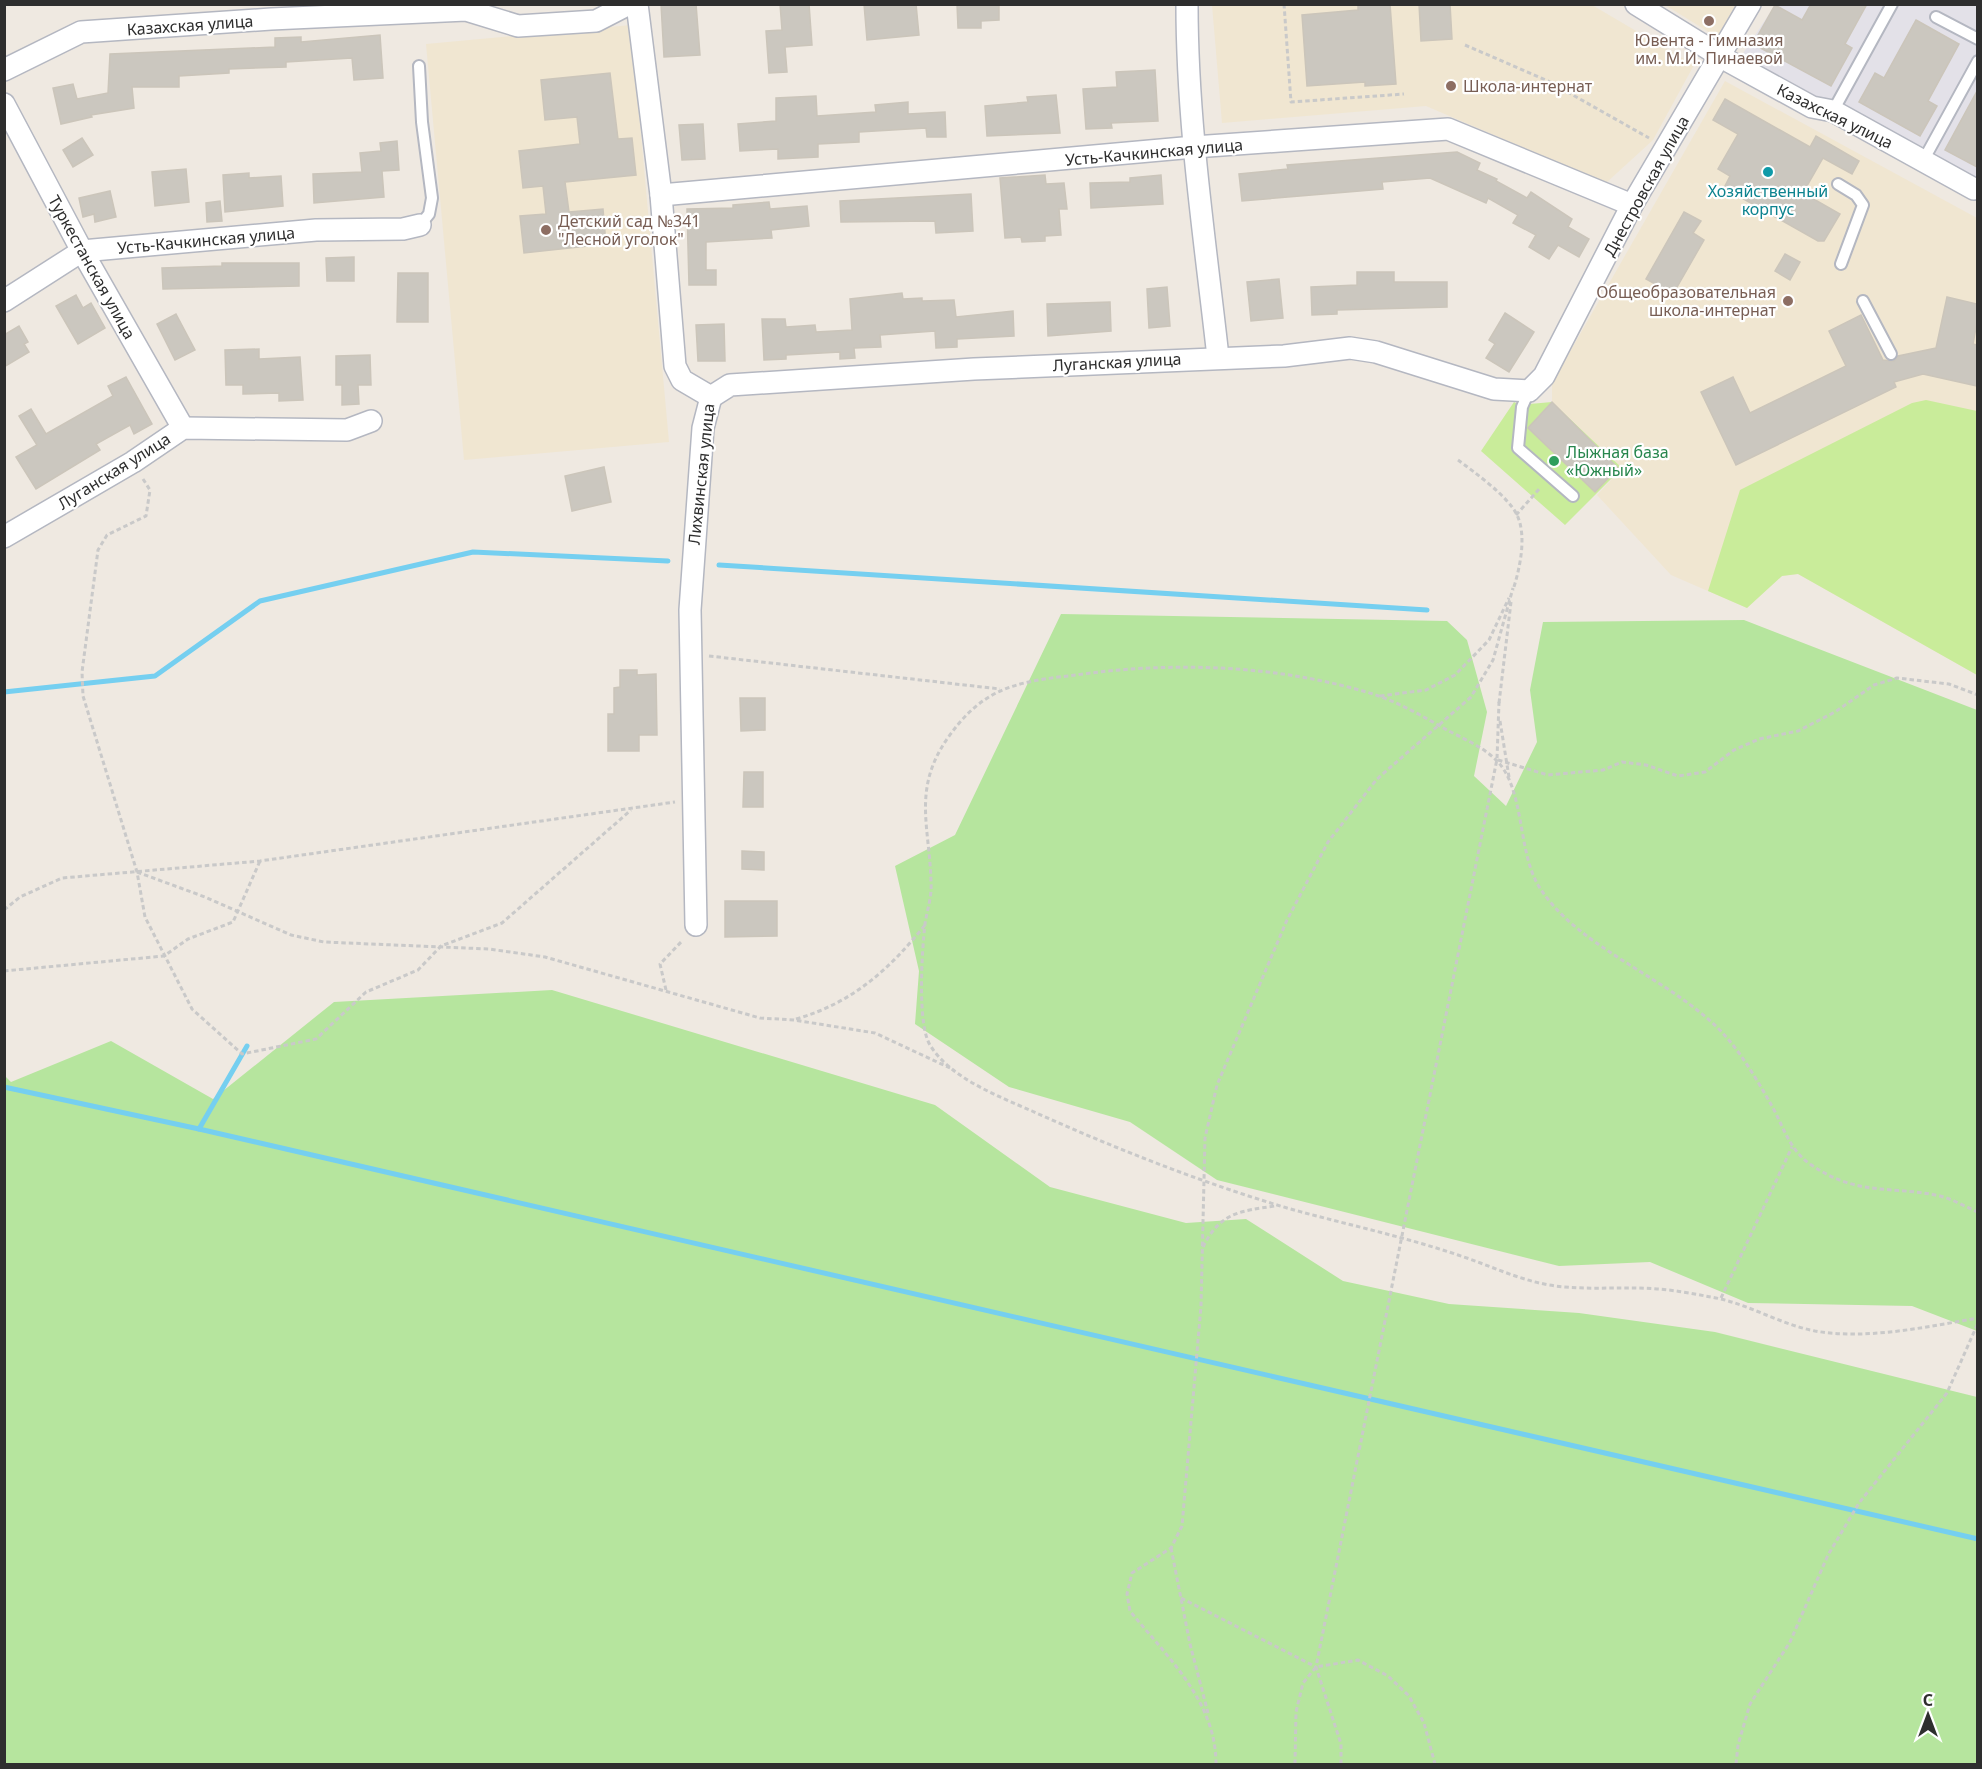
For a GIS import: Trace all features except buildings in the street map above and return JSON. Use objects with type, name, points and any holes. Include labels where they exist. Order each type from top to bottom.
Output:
[{"type":"street","name":"Казахская улица","points":[[4,70],[81,32],[465,7],[518,26],[596,21],[629,4]]},
{"type":"street","name":"Лихвинская улица","points":[[637,4],[661,195],[675,366],[682,380],[711,397],[704,428],[690,610],[696,925]]},
{"type":"street","points":[[1187,4],[1187,54],[1194,147],[1218,357]]},
{"type":"street","name":"Казахская улица","points":[[1636,4],[1719,56],[1812,107],[1833,111],[1974,189]]},
{"type":"street","name":"Днестровская улица","points":[[1525,391],[1544,376],[1632,205],[1750,4]]},
{"type":"street","name":"Туркестанская улица","points":[[4,104],[82,251],[183,428]]},
{"type":"street","name":"Усть-Качкинская улица","points":[[661,195],[1194,147],[1448,129],[1632,205]]},
{"type":"street","name":"Усть-Качкинская улица","points":[[4,301],[82,251],[261,234],[403,229],[420,225]]},
{"type":"street","name":"Луганская улица","points":[[711,397],[730,385],[1218,357],[1284,356],[1338,349],[1364,349],[1494,389],[1525,391]]},
{"type":"street","name":"Луганская улица","points":[[4,537],[133,462],[183,428],[347,430],[371,421]]},
{"type":"lane","points":[[1833,111],[1892,4]]},
{"type":"lane","points":[[1935,17],[1977,39]]},
{"type":"lane","points":[[1923,161],[1977,61]]},
{"type":"lane","points":[[419,66],[422,122],[432,198],[429,214],[420,225]]},
{"type":"lane","points":[[1838,184],[1862,200],[1863,205],[1840,264]]},
{"type":"lane","points":[[1863,301],[1891,354]]},
{"type":"lane","points":[[1525,391],[1518,447],[1573,496]]},
{"type":"path","points":[[1284,4],[1291,102],[1404,94]]},
{"type":"path","points":[[1466,45],[1548,81],[1653,140]]},
{"type":"path","points":[[1295,1764],[1296,1712],[1303,1683],[1316,1667],[1497,759],[1504,642],[1520,561],[1516,514],[1486,480],[1458,460]]},
{"type":"path","points":[[133,462],[150,490],[146,516],[107,535],[98,550],[82,672],[83,696],[137,872],[145,917],[192,1009],[242,1054],[316,1039],[366,993],[418,970],[441,946],[502,923],[631,810]]},
{"type":"path","points":[[1516,514],[1550,477]]},
{"type":"path","points":[[1379,696],[1426,690],[1455,675],[1489,640],[1514,588]]},
{"type":"path","points":[[1211,1724],[1198,1695],[1130,1611],[1127,1594],[1132,1573],[1171,1548],[1182,1526],[1201,1306],[1205,1138],[1217,1085],[1292,910],[1328,842],[1377,779],[1471,697],[1493,660],[1514,588]]},
{"type":"path","points":[[692,654],[1002,689]]},
{"type":"path","points":[[953,1069],[933,1051],[925,1036],[922,1008],[925,925],[932,891],[924,813],[929,776],[943,745],[970,709],[1002,689],[1043,679],[1103,671],[1170,668],[1237,670],[1302,677],[1379,696],[1440,726],[1497,759],[1548,775],[1603,770],[1622,762],[1646,765],[1678,776],[1705,772],[1734,750],[1759,739],[1798,731],[1835,712],[1874,685],[1885,681],[1897,678],[1949,684],[1977,694]]},
{"type":"path","points":[[1499,702],[1510,782],[1529,863],[1540,888],[1575,925],[1699,1011],[1729,1041],[1774,1110],[1792,1147],[1812,1166],[1862,1189],[1942,1197],[1977,1212]]},
{"type":"path","points":[[1497,759],[1510,782]]},
{"type":"path","points":[[4,910],[20,897],[62,878],[260,861],[631,810],[694,799]]},
{"type":"path","points":[[4,971],[164,956],[188,939],[233,922],[260,861]]},
{"type":"path","points":[[137,872],[291,935],[324,942],[441,946],[545,957],[760,1018],[794,1020],[875,1033],[953,1069],[1004,1099],[1060,1124],[1278,1205],[1458,1255],[1509,1276],[1553,1286],[1605,1290],[1655,1288],[1721,1298],[1768,1317],[1817,1331],[1866,1333],[1932,1326],[1977,1318]]},
{"type":"path","points":[[666,990],[660,963],[696,925]]},
{"type":"path","points":[[794,1020],[824,1011],[875,980],[904,951],[925,925]]},
{"type":"path","points":[[1721,1298],[1792,1147]]},
{"type":"path","points":[[1202,1248],[1211,1230],[1234,1212],[1278,1205]]},
{"type":"path","points":[[1736,1764],[1738,1745],[1750,1704],[1791,1642],[1828,1555],[1859,1503],[1947,1393],[1977,1323]]},
{"type":"path","points":[[1171,1548],[1211,1724],[1216,1764]]},
{"type":"path","points":[[1181,1598],[1316,1667],[1358,1660],[1388,1676],[1409,1696],[1424,1723],[1435,1764]]},
{"type":"path","points":[[1316,1667],[1341,1744],[1341,1764]]},
{"type":"shaded area","name":"Школа-интернат","points":[[1212,5],[1592,5],[1694,65],[1653,140],[1606,183],[1426,106],[1222,123]]},
{"type":"shaded area","name":"Ювента - Гимназия им. М.И. Пинаевой","points":[[1665,5],[1737,5],[1717,37]]},
{"type":"shaded area","points":[[1775,5],[1977,5],[1977,196],[1732,70]]},
{"type":"shaded area","name":"Детский сад №341 \"Лесной уголок\"","points":[[631,25],[669,442],[464,460],[426,44]]},
{"type":"shaded area","name":"Общеобразовательная школа-интернат","points":[[1725,81],[1977,218],[1977,675],[1798,574],[1782,576],[1747,608],[1671,575],[1597,495],[1622,468],[1552,402],[1552,383]]},
{"type":"green space","points":[[1926,400],[1977,411],[1977,675],[1798,574],[1782,576],[1747,608],[1708,591],[1740,490],[1912,403]]},
{"type":"green space","name":"Лыжная база «Южный»","points":[[1514,402],[1519,405],[1552,402],[1622,468],[1565,525],[1481,451]]},
{"type":"green space","points":[[1061,614],[1447,621],[1467,640],[1487,712],[1474,776],[1506,806],[1537,742],[1530,690],[1543,622],[1744,620],[1977,710],[1977,1331],[1912,1306],[1748,1303],[1650,1262],[1559,1266],[1217,1180],[1130,1122],[1009,1087],[915,1024],[919,971],[895,866],[955,835]]},
{"type":"green space","points":[[552,990],[935,1105],[1050,1187],[1186,1223],[1246,1219],[1343,1281],[1449,1304],[1579,1313],[1715,1332],[1977,1397],[1977,1764],[5,1764],[5,1076],[11,1082],[111,1041],[213,1099],[334,1002]]},
{"type":"waterway","points":[[4,692],[155,676],[260,601],[473,552],[668,561]]},
{"type":"waterway","points":[[719,565],[1427,610]]},
{"type":"waterway","points":[[199,1129],[247,1046]]},
{"type":"waterway","points":[[4,1087],[199,1129],[1978,1539]]},
{"type":"place","name":"Ювента - Гимназия им. М.И. Пинаевой","points":[[1709,21]]},
{"type":"place","name":"Школа-интернат","points":[[1451,86]]},
{"type":"place","name":"Хозяйственный корпус","points":[[1768,172]]},
{"type":"place","name":"Детский сад №341 \"Лесной уголок\"","points":[[546,230]]},
{"type":"place","name":"Общеобразовательная школа-интернат","points":[[1788,301]]},
{"type":"place","name":"Лыжная база «Южный»","points":[[1554,461]]}]
